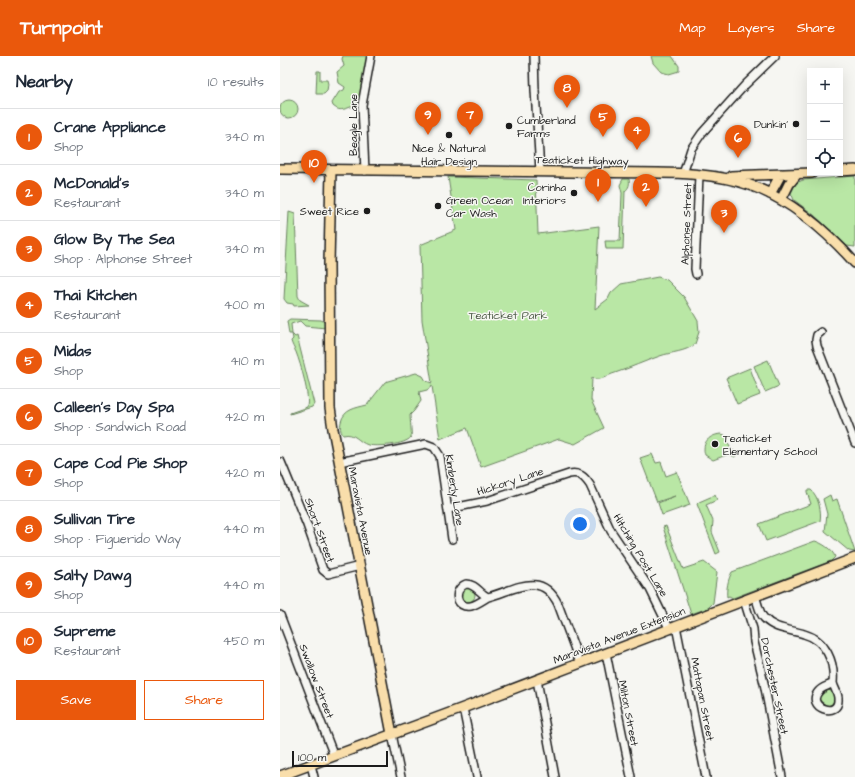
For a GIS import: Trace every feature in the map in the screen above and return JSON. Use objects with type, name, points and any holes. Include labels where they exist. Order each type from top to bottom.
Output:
[{"type":"main road","name":"Teaticket Highway","points":[[280,169],[364,171],[540,171],[713,176],[743,183],[781,200],[820,228],[855,263]]},
{"type":"main road","name":"Maravista Avenue","points":[[331,170],[329,264],[329,397],[331,419],[392,734]]},
{"type":"main road","points":[[843,171],[855,170]]},
{"type":"main road","points":[[713,176],[807,173]]},
{"type":"main road","points":[[770,194],[781,174]]},
{"type":"main road","points":[[781,200],[789,184],[797,174]]},
{"type":"main road","name":"Maravista Avenue Extension","points":[[392,734],[855,558]]},
{"type":"main road","points":[[280,776],[392,734]]},
{"type":"street","name":"Beagle Lane","points":[[364,171],[362,105],[371,56]]},
{"type":"street","points":[[534,56],[540,171]]},
{"type":"street","points":[[683,174],[691,149],[702,133],[745,85],[775,56]]},
{"type":"street","name":"Alphonse Street","points":[[696,274],[694,269],[700,175]]},
{"type":"street","points":[[821,332],[817,335],[817,346],[855,443]]},
{"type":"street","name":"Kimberly Lane","points":[[339,462],[408,447],[426,444],[430,445],[437,450],[440,456],[452,539]]},
{"type":"street","name":"Short Street","points":[[281,462],[307,525],[323,570],[328,574],[360,566]]},
{"type":"street","name":"Hickory Lane","points":[[448,509],[488,501],[569,474],[579,474]]},
{"type":"street","name":"Hitching Post Lane","points":[[579,474],[585,478],[590,485],[611,531],[650,589],[673,627]]},
{"type":"street","points":[[488,597],[523,585],[534,585],[546,589],[558,604],[580,663]]},
{"type":"street","points":[[755,596],[761,613],[769,623],[782,629],[808,635],[822,646],[830,656],[833,664],[833,683]]},
{"type":"street","name":"Dorchester Street","points":[[744,600],[753,629],[754,642],[764,683],[782,777]]},
{"type":"street","name":"Swallow Street","points":[[280,615],[334,756]]},
{"type":"street","name":"Mattapan Street","points":[[673,627],[706,777]]},
{"type":"street","name":"Milton Street","points":[[606,653],[631,777]]},
{"type":"street","points":[[537,680],[554,777]]},
{"type":"street","points":[[463,708],[477,777]]},
{"type":"street","points":[[392,734],[401,777]]},
{"type":"street","points":[[311,765],[314,777]]},
{"type":"green space","points":[[343,56],[368,56],[358,106],[340,110],[333,106],[332,103],[339,92],[344,90],[345,87],[339,83],[337,72],[344,66],[342,59]]},
{"type":"green space","points":[[651,56],[672,56],[679,66],[679,71],[669,74],[661,72],[653,63]]},
{"type":"green space","points":[[317,71],[320,71],[320,80],[327,80],[327,91],[324,94],[316,94]]},
{"type":"green space","points":[[289,100],[295,103],[298,109],[295,115],[289,118],[283,115],[280,109],[283,103]]},
{"type":"green space","points":[[855,176],[855,247],[847,246],[814,215],[794,200],[791,193],[796,183],[803,180]]},
{"type":"green space","name":"Teaticket Park","points":[[448,177],[536,180],[538,234],[599,226],[595,309],[608,299],[611,293],[621,284],[658,277],[667,280],[684,297],[698,321],[699,332],[695,344],[687,349],[660,356],[601,379],[592,378],[591,400],[604,428],[575,444],[559,439],[481,467],[467,428],[440,439],[432,386],[427,390],[419,392],[421,401],[410,415],[411,437],[408,440],[398,444],[372,446],[365,444],[354,436],[347,434],[343,435],[340,425],[345,414],[355,408],[367,405],[385,382],[416,373],[423,376],[426,381],[432,383],[422,320],[420,245],[456,230]]},
{"type":"green space","points":[[623,179],[629,179],[629,183],[625,191],[623,249],[606,249],[605,241],[620,241],[622,193],[620,185]]},
{"type":"green space","points":[[289,212],[295,214],[298,296],[300,300],[309,305],[294,306],[293,304],[287,303],[284,299]]},
{"type":"green space","points":[[290,319],[321,320],[325,322],[326,328],[305,326],[300,321],[291,324],[292,334],[289,334],[287,321]]},
{"type":"green space","points":[[292,334],[295,337],[297,336],[314,404],[312,407],[290,414],[307,407],[308,402],[302,372],[291,341],[293,339]]},
{"type":"green space","points":[[768,360],[779,386],[765,392],[754,366]]},
{"type":"green space","points":[[750,368],[760,395],[737,404],[726,378]]},
{"type":"green space","points":[[721,434],[725,435],[731,450],[737,452],[735,457],[729,454],[713,460],[705,455],[704,446],[707,440],[713,436]]},
{"type":"green space","points":[[652,454],[656,463],[661,462],[666,476],[677,472],[690,505],[662,515],[658,503],[675,496],[657,502],[640,458]]},
{"type":"green space","points":[[807,490],[811,490],[819,504],[820,521],[766,541],[759,524],[811,504]]},
{"type":"green space","points":[[715,495],[717,500],[706,505],[713,521],[712,532],[720,552],[716,554],[697,504]]},
{"type":"green space","points":[[830,495],[832,501],[837,499],[855,552],[849,551],[825,531],[827,514],[823,499]]},
{"type":"green space","points":[[666,526],[683,569],[704,562],[717,572],[713,603],[708,608],[691,614],[663,527]]},
{"type":"green space","points":[[815,541],[830,549],[834,554],[835,557],[831,561],[733,598],[729,596],[727,597],[729,578],[732,572]]},
{"type":"green space","points":[[465,588],[471,588],[475,592],[475,598],[471,602],[465,602],[461,598],[461,592]]},
{"type":"green space","points":[[827,690],[833,692],[835,698],[833,704],[827,706],[821,704],[819,698],[821,692]]},
{"type":"place","name":"Sullivan Tire","points":[[567,108]]},
{"type":"place","name":"Dunkin'","points":[[796,124]]},
{"type":"place","name":"Cumberland Farms","points":[[509,126]]},
{"type":"place","name":"Salty Dawg","points":[[428,135]]},
{"type":"place","name":"Nice & Natural Hair Design","points":[[449,135]]},
{"type":"place","name":"Cape Cod Pie Shop","points":[[470,135]]},
{"type":"place","name":"Midas","points":[[603,137]]},
{"type":"place","name":"Thai Kitchen","points":[[637,150]]},
{"type":"place","name":"Calleen's Day Spa","points":[[738,158]]},
{"type":"place","name":"Supreme","points":[[314,183]]},
{"type":"place","name":"Corinha Interiors","points":[[574,193]]},
{"type":"place","name":"Crane Appliance","points":[[598,202]]},
{"type":"place","name":"Green Ocean Car Wash","points":[[438,206]]},
{"type":"place","name":"McDonald's","points":[[646,207]]},
{"type":"place","name":"Sweet Rice","points":[[367,211]]},
{"type":"place","name":"Glow By The Sea","points":[[724,233]]},
{"type":"place","name":"Teaticket Elementary School","points":[[715,444]]}]
